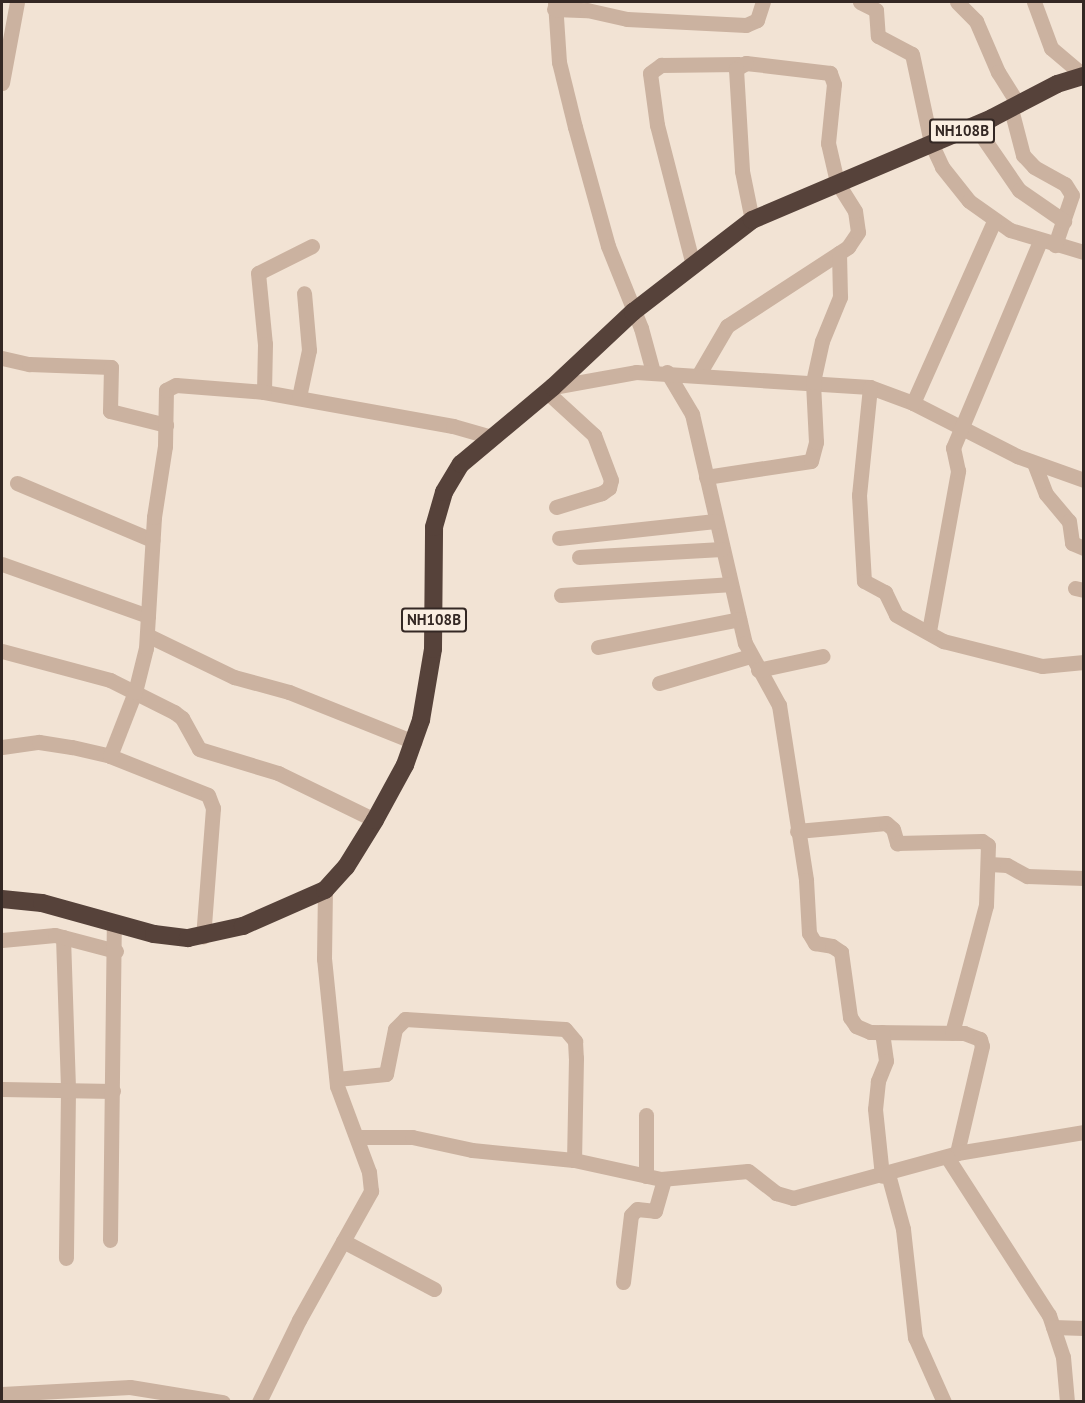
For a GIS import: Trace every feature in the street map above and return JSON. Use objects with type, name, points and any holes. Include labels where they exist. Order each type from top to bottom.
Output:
[{"type":"highway","name":"NH108B","points":[[2,899],[42,903],[172,938],[203,937],[273,915],[325,890],[346,867],[375,820],[414,742],[433,649],[434,527],[437,509],[461,464],[550,390],[633,312],[752,220],[931,142],[975,126],[1057,84],[1083,76]]},
{"type":"street","points":[[2,83],[17,2]]},
{"type":"street","points":[[763,2],[757,20],[746,25],[627,19],[554,5],[559,62],[609,246],[633,312],[660,372],[692,414],[729,584],[750,656],[779,705],[806,880],[812,939],[842,952],[850,1017],[856,1026],[882,1032],[974,1035],[982,1046],[952,1155],[1053,1327],[1063,1356],[1067,1401]]},
{"type":"street","points":[[860,2],[876,10],[878,36],[912,54],[931,142],[952,181],[969,201],[994,221],[1048,243],[1083,252]]},
{"type":"street","points":[[929,631],[958,471],[953,448],[960,428],[1048,243],[1064,221],[1071,201],[1070,189],[1023,155],[1015,107],[976,21],[957,2]]},
{"type":"street","points":[[1034,2],[1055,54],[1083,76]]},
{"type":"street","points":[[739,64],[734,78],[740,150],[752,220]]},
{"type":"street","points":[[693,265],[657,125],[650,73],[661,65],[739,64],[822,70],[834,77],[827,130],[837,182],[858,222],[854,240],[839,253],[738,316],[717,339],[699,374]]},
{"type":"street","points":[[975,126],[1019,190],[1064,221]]},
{"type":"street","points":[[913,403],[994,221]]},
{"type":"street","points":[[264,392],[265,344],[258,273],[312,246]]},
{"type":"street","points":[[706,477],[811,461],[816,441],[813,382],[822,341],[840,297],[839,253]]},
{"type":"street","points":[[299,398],[309,350],[304,293]]},
{"type":"street","points":[[2,358],[38,364],[111,367],[110,411],[166,425]]},
{"type":"street","points":[[550,390],[627,372],[699,374],[870,387],[913,403],[1034,463],[1083,480]]},
{"type":"street","points":[[110,756],[135,692],[147,635],[152,540],[166,425],[165,396],[169,386],[264,392],[453,426],[491,437]]},
{"type":"street","points":[[870,387],[859,495],[864,581],[885,592],[896,615],[952,644],[1015,662],[1054,667],[1083,663]]},
{"type":"street","points":[[550,390],[594,435],[611,480],[609,488],[602,493],[555,507]]},
{"type":"street","points":[[1034,463],[1046,494],[1069,521],[1072,543],[1083,548]]},
{"type":"street","points":[[17,483],[152,540]]},
{"type":"street","points":[[559,538],[715,521]]},
{"type":"street","points":[[579,557],[722,549]]},
{"type":"street","points":[[2,564],[148,616]]},
{"type":"street","points":[[561,595],[729,584]]},
{"type":"street","points":[[598,647],[739,619]]},
{"type":"street","points":[[147,635],[234,677],[289,692],[414,742]]},
{"type":"street","points":[[2,651],[95,675],[135,692],[182,718],[199,749],[278,774],[375,820]]},
{"type":"street","points":[[659,683],[750,656]]},
{"type":"street","points":[[758,670],[824,656]]},
{"type":"street","points":[[2,747],[53,743],[110,756],[213,800],[203,937]]},
{"type":"street","points":[[797,831],[886,824],[894,829],[897,843],[982,841],[990,849],[985,912],[952,1033]]},
{"type":"street","points":[[989,864],[1007,865],[1026,876],[1083,878]]},
{"type":"street","points":[[259,1401],[371,1191],[369,1172],[358,1137],[343,1110],[337,1079],[324,948],[325,890]]},
{"type":"street","points":[[110,1240],[116,951],[114,923]]},
{"type":"street","points":[[2,940],[32,934],[63,937],[116,951]]},
{"type":"street","points":[[63,937],[68,1090],[66,1258]]},
{"type":"street","points":[[337,1079],[386,1074],[395,1029],[405,1019],[565,1029],[575,1041],[574,1160]]},
{"type":"street","points":[[882,1032],[887,1054],[875,1109],[885,1175],[903,1229],[915,1337],[944,1401]]},
{"type":"street","points":[[2,1089],[113,1091]]},
{"type":"street","points":[[646,1115],[646,1176]]},
{"type":"street","points":[[358,1137],[412,1137],[472,1150],[574,1160],[664,1180],[748,1171],[776,1193],[793,1198],[885,1175],[952,1155],[1083,1132]]},
{"type":"street","points":[[623,1282],[631,1215],[638,1209],[655,1210],[664,1180]]},
{"type":"street","points":[[343,1241],[434,1289]]},
{"type":"street","points":[[1053,1327],[1083,1328]]},
{"type":"street","points":[[2,1394],[66,1396],[156,1389],[223,1401]]}]
